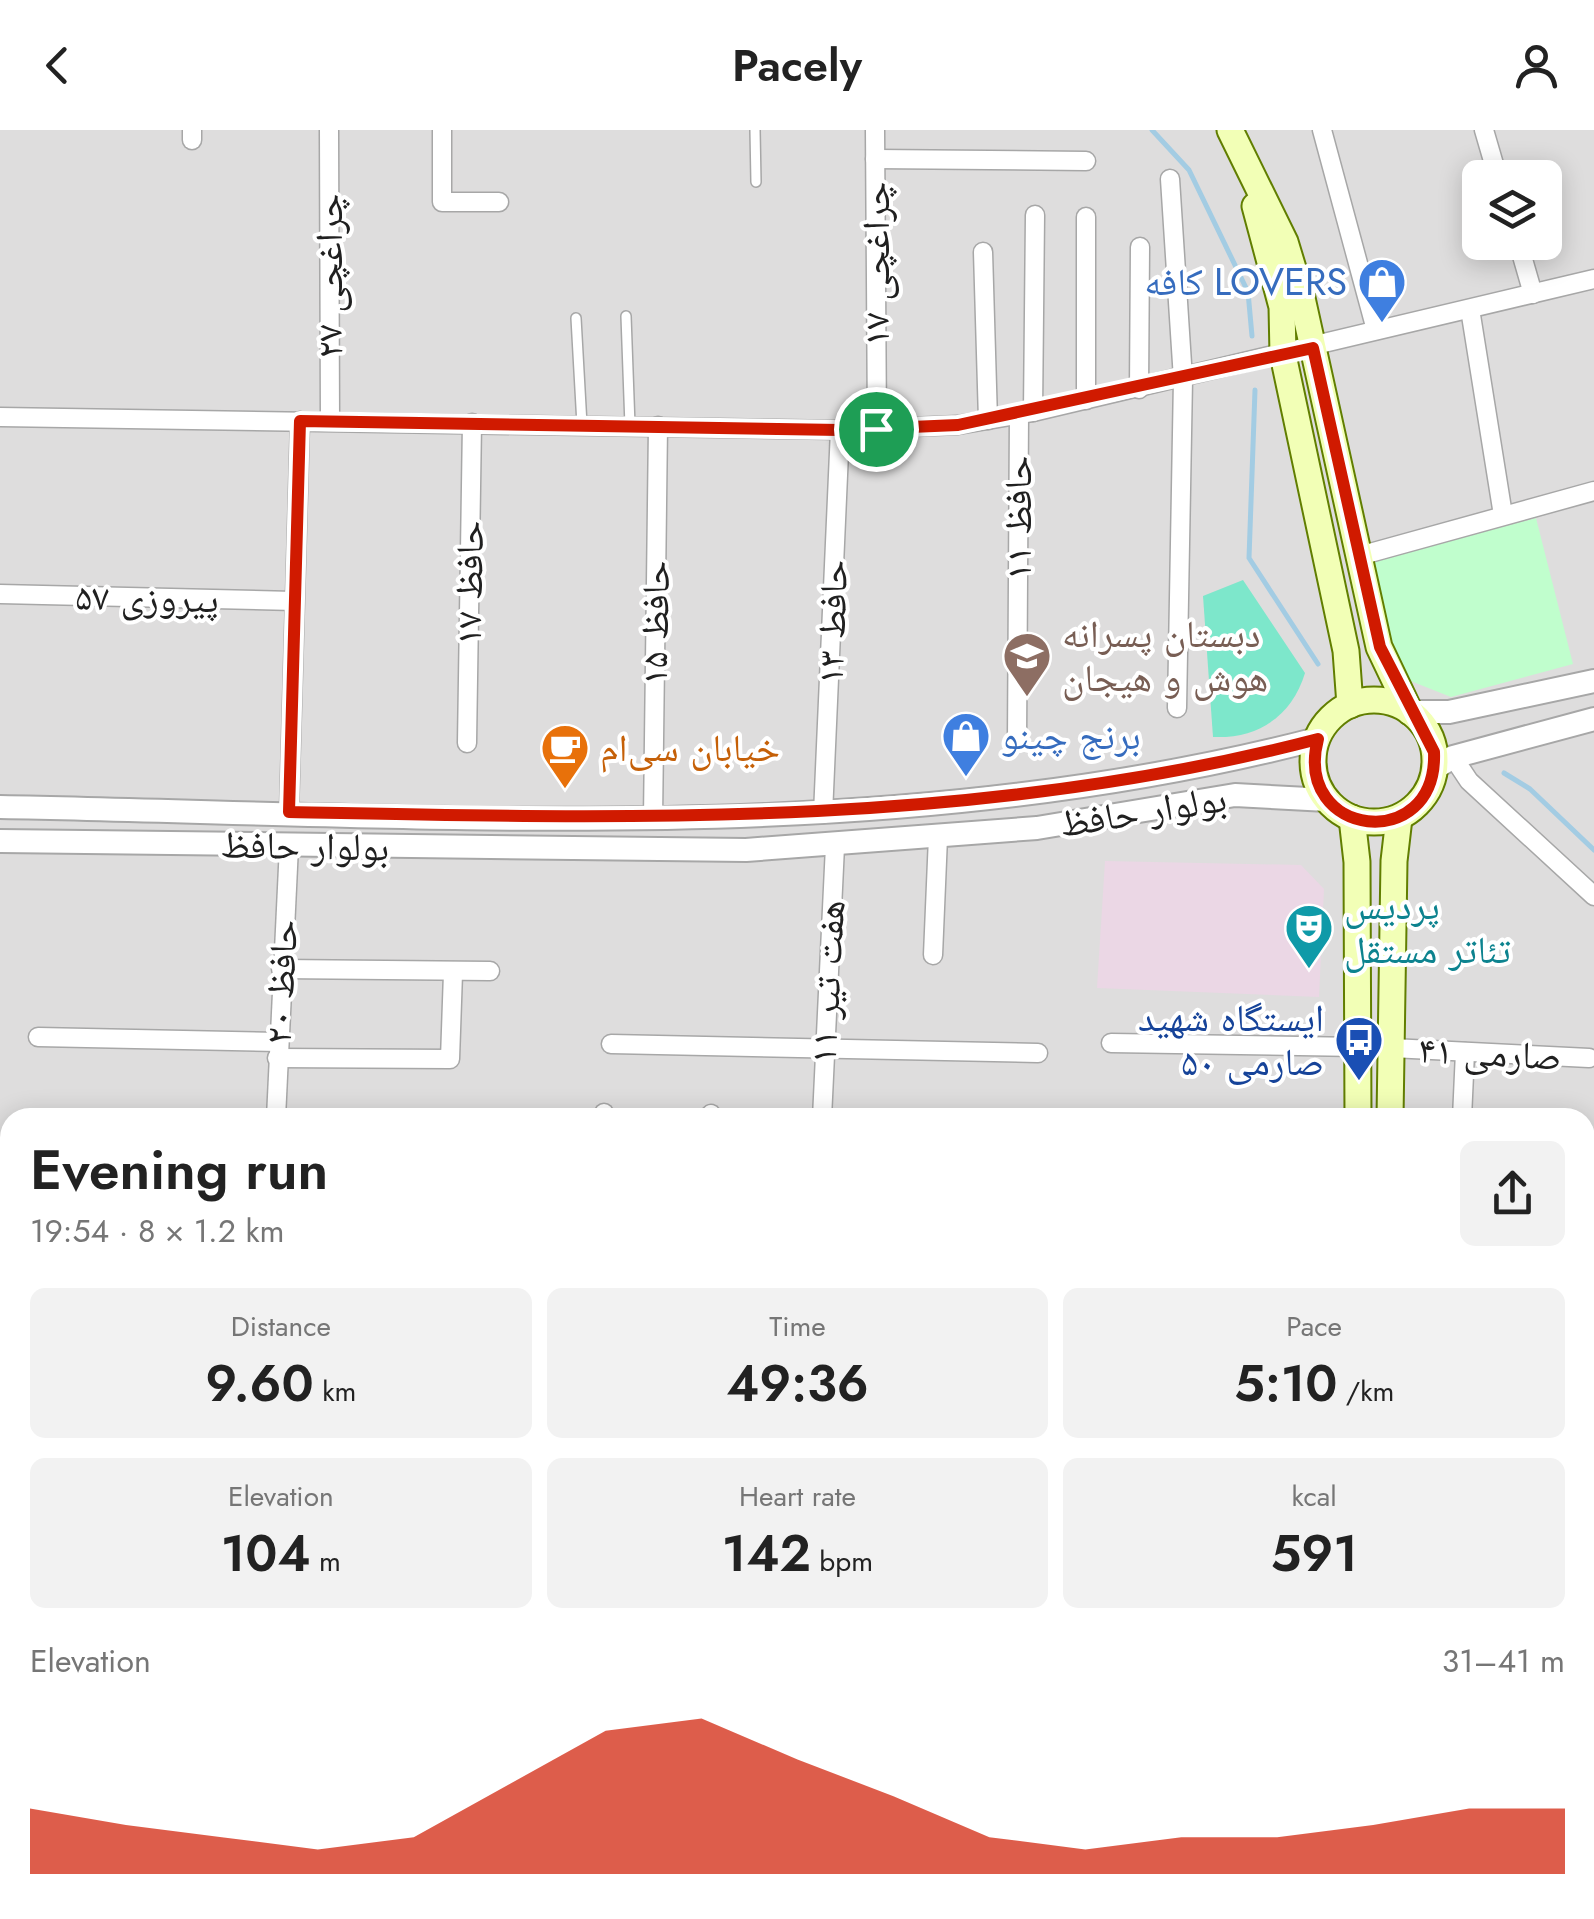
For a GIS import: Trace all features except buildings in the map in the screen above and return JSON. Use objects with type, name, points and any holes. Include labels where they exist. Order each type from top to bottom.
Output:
[{"type":"main road","points":[[1230,130],[1282,306],[1283,355],[1346,651],[1350,705]]},
{"type":"main road","points":[[1241,158],[1285,242],[1313,348],[1380,647],[1410,712],[1444,763],[1424,798],[1399,818],[1384,822],[1352,818],[1327,800],[1314,770],[1318,739],[1325,725],[1350,705],[1381,700],[1410,712]]},
{"type":"main road","points":[[1352,818],[1358,1108]]},
{"type":"main road","points":[[1390,1108],[1394,861],[1399,818]]},
{"type":"street","name":"چراغچی ۲۷","points":[[329,130],[330,421]]},
{"type":"street","points":[[442,130],[442,202],[499,202]]},
{"type":"street","name":"چراغچی ۱۷","points":[[875,130],[876,429]]},
{"type":"street","points":[[1322,130],[1376,330]]},
{"type":"street","points":[[1484,130],[1493,160]]},
{"type":"street","points":[[875,158],[1086,161]]},
{"type":"street","points":[[1170,179],[1183,380],[1177,708]]},
{"type":"street","name":"حافظ ۱۱","points":[[1016,742],[1035,215]]},
{"type":"street","points":[[1086,217],[1086,400]]},
{"type":"street","points":[[1139,389],[1140,248]]},
{"type":"street","points":[[983,252],[988,420]]},
{"type":"street","points":[[1523,260],[1533,294]]},
{"type":"street","points":[[0,418],[840,430],[988,420],[1183,380],[1594,279]]},
{"type":"street","points":[[1470,309],[1504,514]]},
{"type":"street","points":[[289,812],[300,421]]},
{"type":"street","name":"حافظ ۱۷","points":[[467,743],[472,423]]},
{"type":"street","name":"حافظ ۱۵","points":[[653,819],[658,426]]},
{"type":"street","name":"حافط ۱۳","points":[[823,814],[840,430]]},
{"type":"street","points":[[1359,556],[1594,491]]},
{"type":"street","name":"پیروزی ۵۷","points":[[0,594],[294,601]]},
{"type":"street","points":[[1410,712],[1448,712],[1594,681]]},
{"type":"street","points":[[1444,763],[1594,719]]},
{"type":"street","name":"بولوار حافظ","points":[[0,807],[653,819],[823,814],[1033,795],[1230,762],[1318,739]]},
{"type":"street","points":[[1444,763],[1470,781],[1594,896]]},
{"type":"street","name":"بولوار حافظ","points":[[0,840],[657,852],[835,846],[1038,828],[1236,795],[1327,800]]},
{"type":"street","points":[[934,955],[938,837]]},
{"type":"street","name":"حافظ ۲۰","points":[[276,1108],[288,846]]},
{"type":"street","name":"هفت تیر ۱۱","points":[[822,1108],[835,846]]},
{"type":"street","points":[[281,970],[490,972]]},
{"type":"street","points":[[38,1037],[450,1059],[454,972]]},
{"type":"street","points":[[611,1044],[1038,1053]]},
{"type":"street","points":[[1112,1044],[1358,1047]]},
{"type":"street","name":"صارمی ۴۱","points":[[1392,1048],[1589,1058]]},
{"type":"street","points":[[1462,1108],[1465,1052]]},
{"type":"lane","points":[[756,130],[756,182]]},
{"type":"lane","points":[[626,316],[630,426]]},
{"type":"lane","points":[[576,318],[582,425]]},
{"type":"shaded area","points":[[0,130],[1594,130],[1594,1108],[0,1108]]},
{"type":"shaded area","points":[[1105,861],[1301,865],[1324,889],[1319,997],[1097,988]]},
{"type":"green space","points":[[1536,518],[1573,664],[1451,697],[1398,676],[1372,561]]},
{"type":"green space","points":[[1243,580],[1305,673],[1291,701],[1271,722],[1245,734],[1213,737],[1203,596]]},
{"type":"waterway","points":[[1152,130],[1189,170],[1248,292],[1252,336]]},
{"type":"waterway","points":[[1255,390],[1249,558],[1318,664]]},
{"type":"waterway","points":[[1504,773],[1530,789],[1594,850]]},
{"type":"place","name":"کافه LOVERS","points":[[1382,324]]},
{"type":"place","name":"دبستان پسرانه هوش و هیجان","points":[[1027,698]]},
{"type":"place","name":"برنج چینو","points":[[966,778]]},
{"type":"place","name":"خیابان سی‌ام","points":[[565,790]]},
{"type":"place","name":"پردیس تئاتر مستقل","points":[[1309,970]]},
{"type":"place","name":"ایستگاه شهید صارمی ۵۰","points":[[1359,1082]]},
{"type":"route","points":[[1313,348],[1380,647],[1410,712],[1430,737],[1434,752],[1435,768],[1424,798],[1399,818],[1368,822],[1352,818],[1327,800],[1318,786],[1314,754],[1318,739],[1230,762],[1033,795],[823,814],[653,819],[289,812],[300,421],[876,429],[958,425],[1019,414],[1313,348]]}]
